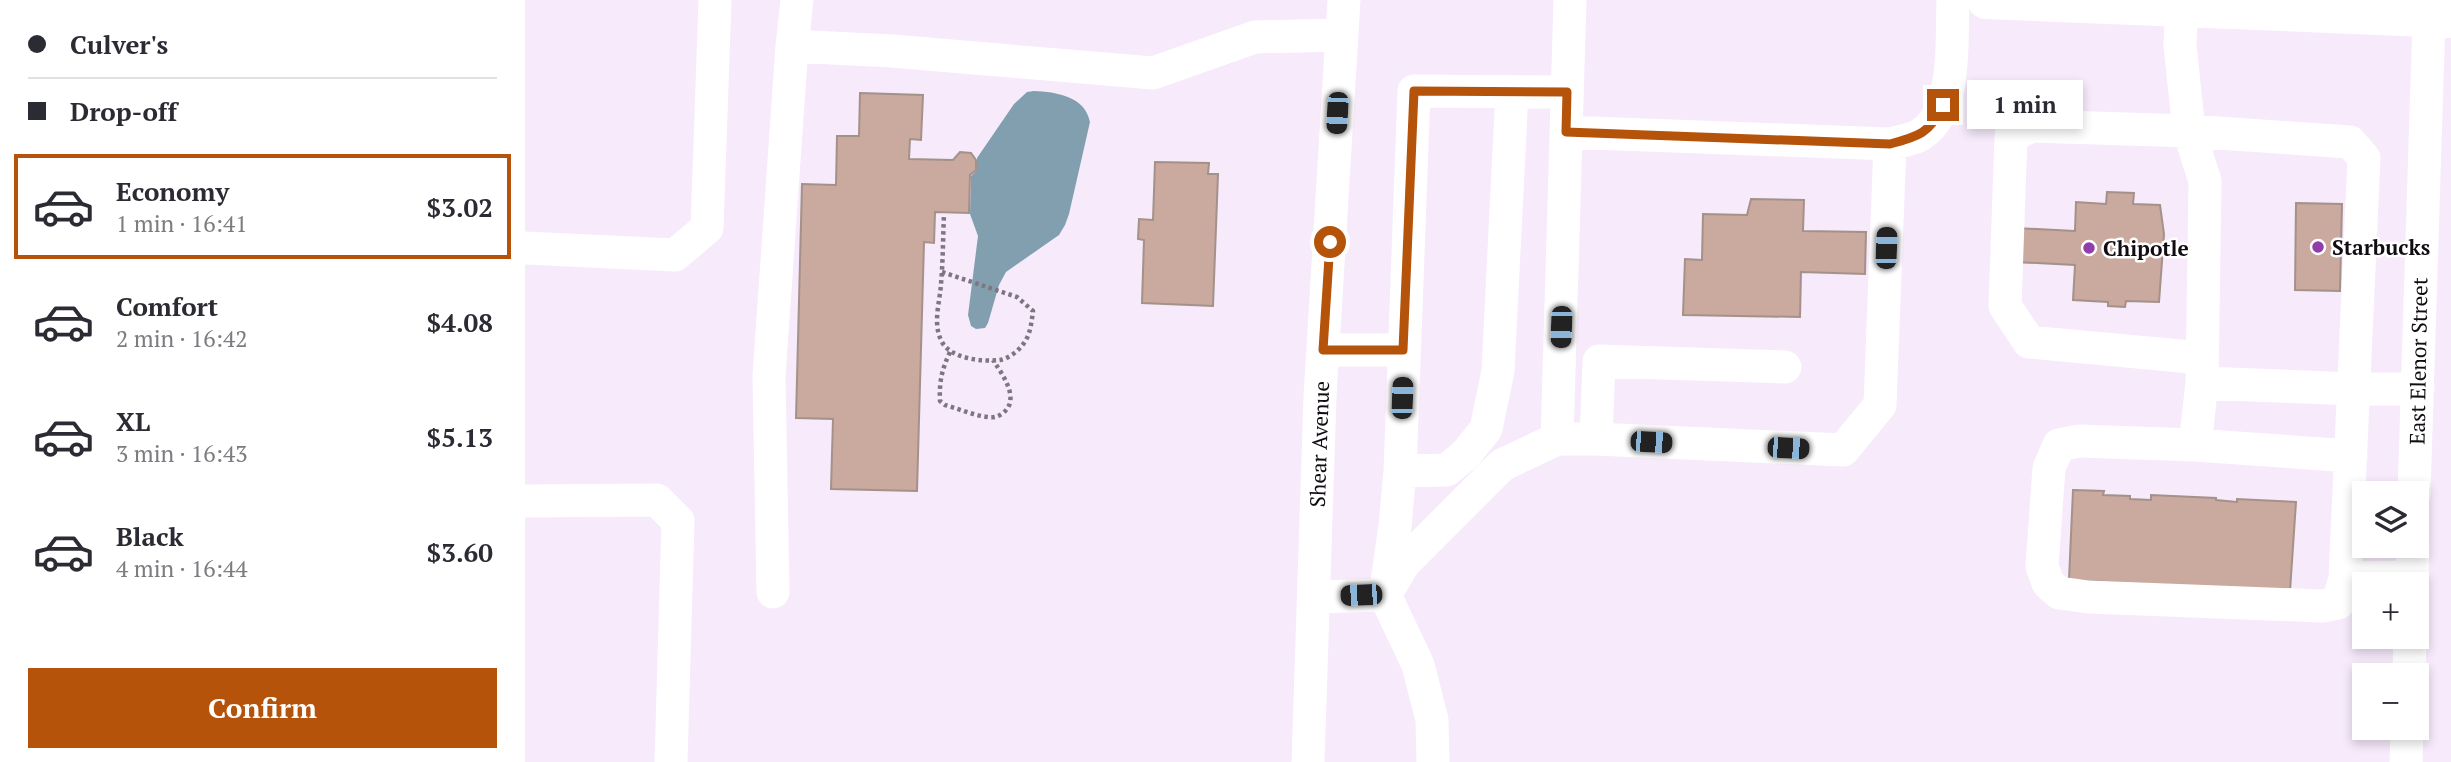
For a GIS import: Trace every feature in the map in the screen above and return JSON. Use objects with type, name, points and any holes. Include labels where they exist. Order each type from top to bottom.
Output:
[{"type":"main road","points":[[1986,0],[2181,3],[2440,18]]},
{"type":"street","points":[[525,248],[675,255],[707,228],[715,0]]},
{"type":"street","points":[[773,592],[769,376],[797,0]]},
{"type":"street","name":"Shear Avenue","points":[[1308,762],[1323,350],[1344,0]]},
{"type":"street","points":[[1557,439],[1570,0]]},
{"type":"street","points":[[1566,132],[1890,144],[1917,137],[1936,121],[1949,89],[1952,0]]},
{"type":"street","points":[[2181,3],[2180,45],[2189,131],[2205,181],[2202,370],[2195,445]]},
{"type":"street","name":"East Elenor Street","points":[[2414,481],[2418,389],[2436,233],[2440,18]]},
{"type":"street","points":[[792,46],[892,51],[1153,73],[1255,37],[1342,35]]},
{"type":"street","points":[[1433,762],[1432,720],[1418,665],[1385,595],[1395,526],[1399,471],[1414,91],[1567,92]]},
{"type":"street","points":[[1399,471],[1447,470],[1466,454],[1486,429],[1498,371],[1511,92]]},
{"type":"street","points":[[2351,456],[2195,445],[2079,441],[2059,445],[2049,468],[2042,566],[2048,583],[2059,593],[2089,597],[2322,606],[2338,603],[2345,578],[2355,390],[2364,159],[2350,142],[2189,131],[2032,125],[2011,136],[2005,306],[2029,342],[2202,370],[2355,390],[2418,389]]},
{"type":"street","points":[[1385,595],[1404,563],[1502,465],[1557,439],[1843,450],[1880,405],[1890,144]]},
{"type":"street","points":[[1323,350],[1403,350]]},
{"type":"street","points":[[1596,439],[1599,361],[1785,367]]},
{"type":"street","points":[[525,501],[657,500],[678,521],[671,762]]},
{"type":"street","points":[[2345,578],[2412,569]]},
{"type":"street","points":[[1314,597],[1385,595]]},
{"type":"street","points":[[2406,762],[2407,740]]},
{"type":"path","points":[[941,272],[1017,297],[1033,311],[1030,334],[1018,350],[1002,360],[974,359],[950,352],[941,341],[937,313],[944,214]]},
{"type":"path","points":[[950,352],[939,383],[940,401],[945,405],[990,418],[1000,416],[1009,408],[1011,398],[1006,381],[993,360]]},
{"type":"water","points":[[1027,92],[1060,94],[1076,101],[1087,113],[1090,122],[1069,214],[1059,235],[1006,272],[999,285],[988,323],[985,328],[976,329],[971,326],[968,315],[978,236],[970,214],[971,176],[977,170],[977,158],[1014,104]]},
{"type":"building","points":[[860,93],[923,95],[921,140],[910,139],[909,159],[953,160],[960,152],[971,153],[976,160],[976,170],[970,175],[969,213],[935,212],[934,243],[924,242],[917,491],[831,489],[833,419],[796,418],[802,184],[836,185],[837,136],[859,136]]},
{"type":"building","points":[[1155,162],[1209,163],[1208,174],[1218,174],[1213,306],[1142,303],[1144,240],[1138,239],[1139,219],[1153,220]]},
{"type":"building","name":"Chipotle","points":[[2107,192],[2134,193],[2133,204],[2160,205],[2164,234],[2159,302],[2126,301],[2125,307],[2108,306],[2108,302],[2073,300],[2075,265],[2015,262],[2017,228],[2075,231],[2076,202],[2106,204]]},
{"type":"building","points":[[1751,199],[1804,200],[1803,231],[1866,232],[1865,274],[1801,272],[1800,317],[1683,315],[1685,259],[1702,260],[1703,214],[1747,215]]},
{"type":"building","name":"Starbucks","points":[[2296,203],[2342,204],[2340,291],[2295,290]]},
{"type":"building","points":[[2073,490],[2104,491],[2103,495],[2130,496],[2130,499],[2151,500],[2151,495],[2216,498],[2237,502],[2237,499],[2296,502],[2290,591],[2069,580]]},
{"type":"place","name":"Starbucks","points":[[2318,247]]},
{"type":"place","name":"Chipotle","points":[[2089,248]]},
{"type":"route","points":[[1330,242],[1323,350],[1403,350],[1414,91],[1567,92],[1566,132],[1890,144],[1917,137],[1936,121],[1943,105]]}]
